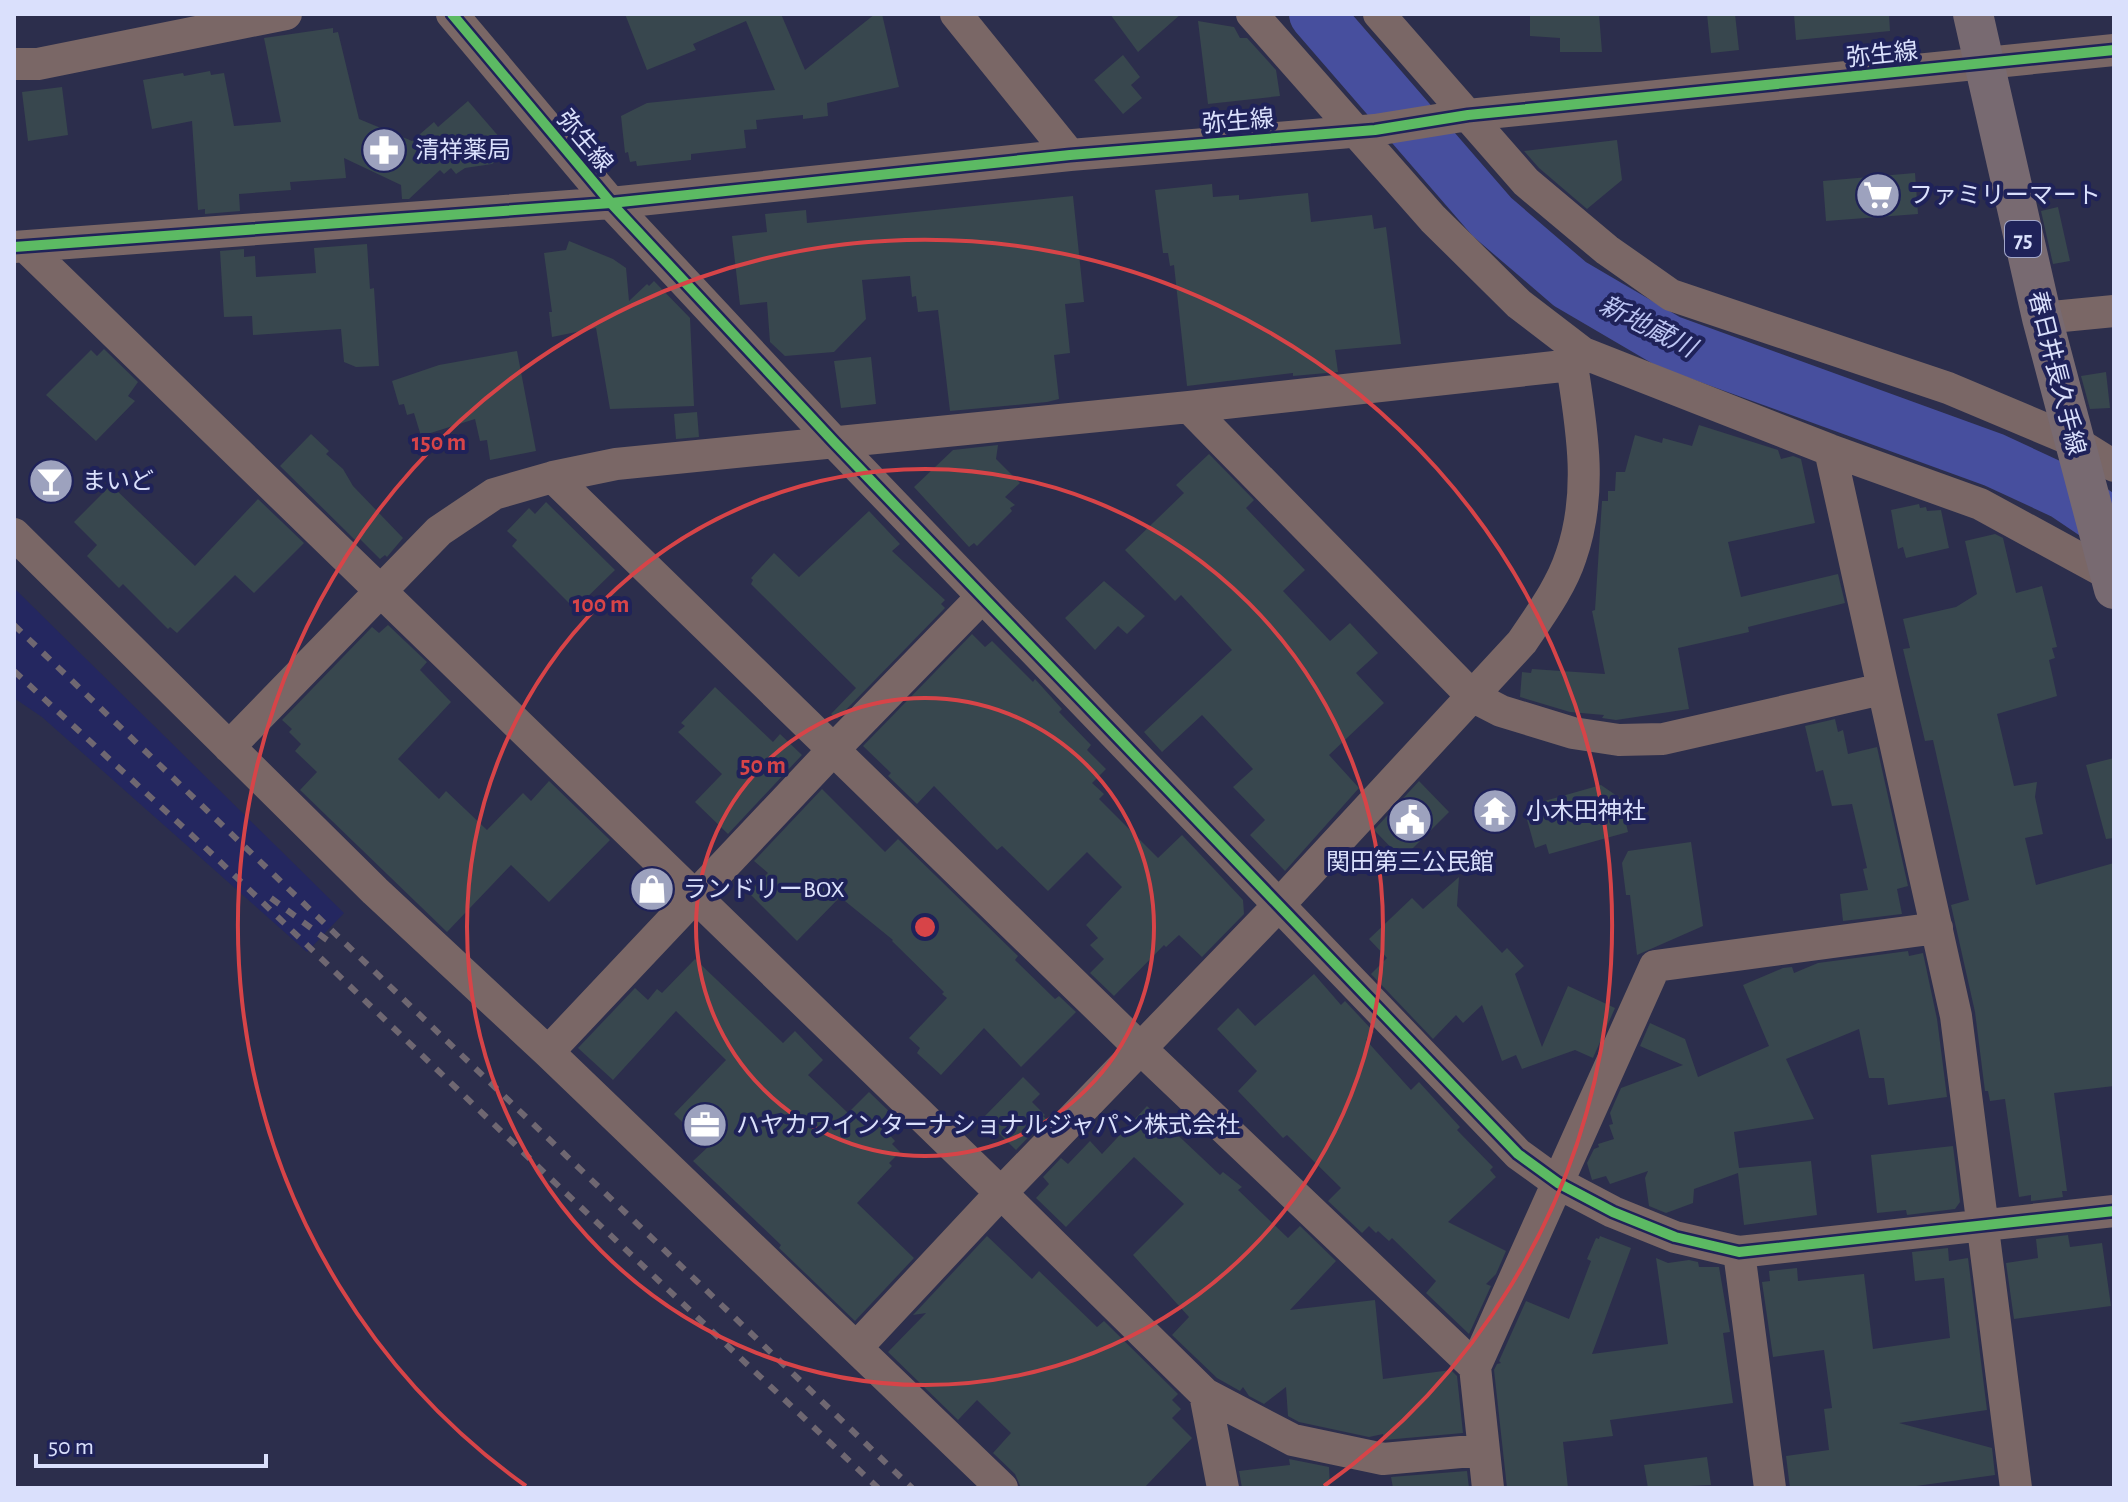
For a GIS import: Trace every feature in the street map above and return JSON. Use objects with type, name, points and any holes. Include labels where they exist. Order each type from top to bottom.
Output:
[{"type":"main road","name":"春日井長久手線","points":[[1973,14],[2042,318],[2089,457],[2111,574]]},
{"type":"street","points":[[14,64],[38,64],[286,14]]},
{"type":"street","name":"弥生線","points":[[452,14],[611,203],[1070,155],[1364,130],[1461,117],[2114,50]]},
{"type":"street","points":[[956,14],[1070,155]]},
{"type":"street","points":[[1252,14],[1364,130],[1433,219],[1577,359],[1980,504],[2111,574]]},
{"type":"street","points":[[1379,14],[1461,117],[1526,182],[1607,250],[1671,295],[1948,388],[2089,457]]},
{"type":"street","points":[[20,247],[611,203],[834,442],[1278,906],[1518,1154],[1558,1183],[1613,1212],[1675,1237],[1739,1252],[2114,1211]]},
{"type":"street","points":[[20,247],[381,590],[1205,1394],[1293,1440],[1368,1456],[1383,1459],[1483,1450]]},
{"type":"street","points":[[2042,318],[2114,311]]},
{"type":"street","points":[[229,747],[439,531],[494,494],[553,477],[616,464],[1189,407],[1577,359]]},
{"type":"street","points":[[857,1347],[1278,906],[1522,642],[1545,608],[1571,556],[1584,500],[1584,443],[1577,359]]},
{"type":"street","points":[[1189,407],[1472,696],[1501,711],[1573,733],[1634,740],[1663,739],[1882,689]]},
{"type":"street","points":[[1830,450],[1956,1016],[2016,1488]]},
{"type":"street","points":[[553,477],[1141,1049],[1475,1367]]},
{"type":"street","points":[[14,534],[375,891],[548,1052],[1002,1488]]},
{"type":"street","points":[[548,1052],[982,597]]},
{"type":"street","points":[[1488,1488],[1475,1367],[1655,966],[1937,928]]},
{"type":"street","points":[[1739,1252],[1770,1488]]},
{"type":"street","points":[[1205,1394],[1223,1488]]},
{"type":"shaded area","points":[[14,588],[344,913],[307,952],[42,717],[14,698]]},
{"type":"building","points":[[625,14],[781,14],[805,70],[875,14],[882,14],[899,87],[827,103],[828,116],[756,120],[757,129],[744,130],[746,148],[691,154],[691,160],[637,166],[636,161],[630,162],[628,152],[625,153],[621,116],[647,103],[775,90],[746,21],[693,44],[696,50],[647,70]]},
{"type":"building","points":[[1110,14],[1181,14],[1138,52]]},
{"type":"building","points":[[1530,14],[1599,14],[1602,52],[1560,52],[1560,38],[1530,36]]},
{"type":"building","points":[[1707,14],[1735,14],[1739,50],[1711,53]]},
{"type":"building","points":[[1794,14],[1889,14],[1890,31],[1796,40]]},
{"type":"building","points":[[1198,21],[1234,27],[1240,38],[1247,38],[1276,70],[1280,96],[1208,104]]},
{"type":"building","points":[[333,28],[333,33],[338,32],[359,119],[412,141],[434,122],[438,127],[468,101],[507,146],[501,152],[503,155],[492,164],[465,168],[456,174],[451,168],[444,174],[440,170],[409,199],[402,199],[401,185],[344,158],[346,178],[290,182],[291,190],[239,194],[240,211],[205,214],[205,209],[198,210],[192,121],[152,129],[143,80],[183,73],[184,76],[210,71],[211,75],[224,73],[234,126],[281,122],[264,38]]},
{"type":"building","points":[[1123,55],[1140,77],[1131,85],[1142,98],[1123,114],[1094,80]]},
{"type":"building","points":[[62,87],[68,135],[28,141],[22,92]]},
{"type":"building","points":[[1617,140],[1622,180],[1587,209],[1524,151]]},
{"type":"building","points":[[1915,173],[1918,214],[1826,221],[1823,181]]},
{"type":"building","points":[[1212,184],[1213,197],[1239,195],[1239,200],[1308,193],[1311,222],[1372,215],[1374,229],[1386,227],[1401,344],[1335,350],[1338,372],[1293,376],[1293,373],[1187,386],[1174,265],[1170,266],[1168,253],[1163,253],[1155,190]]},
{"type":"building","points":[[1073,196],[1084,302],[1065,304],[1070,353],[1054,355],[1059,399],[950,411],[938,310],[918,312],[916,296],[912,297],[910,276],[862,280],[866,319],[834,352],[785,356],[770,342],[767,302],[740,305],[732,236],[767,232],[765,214],[806,210],[807,223]]},
{"type":"building","points":[[2058,207],[2070,261],[2053,264],[2041,211]]},
{"type":"building","points":[[569,241],[613,259],[626,268],[629,301],[654,281],[690,318],[694,406],[610,409],[596,328],[552,337],[544,253],[566,250]]},
{"type":"building","points":[[367,244],[370,289],[374,288],[379,366],[356,367],[344,362],[341,329],[253,335],[252,316],[224,317],[220,251],[244,249],[244,257],[255,256],[256,277],[316,273],[314,248]]},
{"type":"building","points":[[104,349],[138,382],[128,396],[135,401],[96,441],[46,395],[91,350],[97,356]]},
{"type":"building","points":[[517,351],[536,451],[490,460],[487,440],[480,441],[475,419],[421,436],[414,413],[407,415],[404,404],[399,405],[392,381],[439,365]]},
{"type":"building","points":[[871,357],[876,404],[841,408],[834,361]]},
{"type":"building","points":[[2106,372],[2110,408],[2090,409],[2081,376]]},
{"type":"building","points":[[697,412],[699,437],[676,439],[674,414]]},
{"type":"building","points":[[1699,425],[1778,450],[1781,459],[1793,456],[1801,459],[1815,523],[1728,542],[1741,597],[1838,574],[1845,603],[1748,627],[1749,632],[1678,648],[1689,709],[1616,720],[1602,718],[1604,715],[1570,712],[1520,697],[1522,672],[1531,673],[1532,669],[1605,674],[1592,611],[1595,610],[1602,501],[1608,501],[1608,491],[1615,491],[1616,472],[1625,472],[1635,435],[1662,443],[1663,438],[1692,446]]},
{"type":"building","points":[[311,434],[329,451],[326,454],[343,469],[353,486],[403,538],[387,557],[385,555],[380,559],[358,537],[355,540],[280,466]]},
{"type":"building","points":[[998,445],[996,459],[1020,483],[1005,497],[1015,505],[977,546],[974,543],[969,547],[914,487],[953,450]]},
{"type":"building","points":[[1209,454],[1254,500],[1246,508],[1305,570],[1283,591],[1330,641],[1350,623],[1378,653],[1356,673],[1384,703],[1329,755],[1359,788],[1285,871],[1250,835],[1265,820],[1233,787],[1253,769],[1202,715],[1162,752],[1144,732],[1232,650],[1181,595],[1175,601],[1125,550],[1184,493],[1176,485]]},
{"type":"building","points":[[111,485],[195,566],[258,499],[304,543],[254,593],[235,575],[177,633],[170,627],[168,629],[123,584],[119,588],[87,556],[97,545],[74,522]]},
{"type":"building","points":[[546,502],[615,570],[575,609],[512,546],[517,540],[507,531],[529,508],[535,514]]},
{"type":"building","points":[[1919,504],[1927,511],[1941,510],[1949,548],[1906,558],[1903,547],[1898,549],[1891,510]]},
{"type":"building","points":[[869,511],[900,544],[892,551],[945,600],[941,604],[945,608],[837,719],[831,714],[856,688],[751,584],[751,578],[774,553],[799,577]]},
{"type":"building","points":[[1995,534],[2003,538],[2016,593],[2042,586],[2057,647],[2052,648],[2055,658],[2049,660],[2057,696],[1997,714],[2014,786],[2037,782],[2035,797],[2043,834],[2025,838],[2036,885],[2114,863],[2114,1086],[2054,1093],[2067,1191],[2062,1191],[2063,1197],[2031,1201],[2031,1195],[2019,1197],[2005,1099],[1990,1101],[1988,1091],[1985,1091],[1975,1012],[1951,905],[1969,900],[1933,740],[1925,741],[1903,649],[1910,648],[1903,619],[1956,607],[1977,594],[1965,541]]},
{"type":"building","points":[[1104,581],[1145,616],[1127,634],[1118,626],[1095,650],[1065,618]]},
{"type":"building","points":[[388,625],[427,662],[420,670],[451,702],[398,759],[439,799],[446,791],[487,830],[523,793],[531,801],[549,781],[610,840],[549,902],[511,865],[447,932],[300,790],[317,772],[295,751],[301,744],[282,720],[372,627],[379,633]]},
{"type":"building","points":[[972,634],[985,647],[992,641],[1033,682],[1035,679],[1062,709],[1059,712],[1091,745],[1087,750],[1106,769],[1092,783],[1104,794],[1099,799],[1158,858],[1182,835],[1243,900],[1244,914],[1202,957],[1179,935],[1166,947],[1164,945],[1114,996],[1090,973],[1104,959],[1090,945],[1098,938],[1086,925],[1122,887],[1087,852],[1048,891],[1002,846],[997,850],[934,786],[917,804],[863,746]]},
{"type":"building","points":[[715,687],[773,742],[780,734],[802,755],[728,834],[695,802],[722,774],[678,732],[685,726],[681,723]]},
{"type":"building","points":[[1835,719],[1838,732],[1843,730],[1848,754],[1877,747],[1908,886],[1897,889],[1902,914],[1843,921],[1840,894],[1868,890],[1863,869],[1867,868],[1852,804],[1832,806],[1823,770],[1816,772],[1805,726]]},
{"type":"building","points":[[2114,758],[2114,838],[2106,839],[2086,765]]},
{"type":"building","name":"関田第三公民館","points":[[1419,781],[1449,812],[1402,859],[1374,830]]},
{"type":"building","points":[[1601,785],[1620,798],[1628,832],[1549,854],[1546,844],[1535,848],[1526,816],[1537,814],[1534,804]]},
{"type":"building","points":[[822,789],[885,852],[898,839],[1018,956],[1015,960],[1055,999],[1059,996],[1076,1012],[1021,1067],[984,1028],[941,1075],[917,1053],[920,1048],[909,1038],[947,998],[893,940],[840,897],[797,941],[749,893],[768,873],[754,861]]},
{"type":"building","points":[[1691,842],[1703,926],[1637,955],[1630,895],[1626,895],[1622,863],[1628,851]]},
{"type":"building","points":[[1459,877],[1457,906],[1502,953],[1507,948],[1524,966],[1515,974],[1542,1047],[1568,986],[1615,1008],[1593,1058],[1575,1050],[1522,1069],[1516,1055],[1502,1061],[1482,1005],[1463,1023],[1456,1015],[1433,1039],[1371,974],[1387,958],[1369,939],[1412,898],[1423,909]]},
{"type":"building","points":[[1908,951],[1909,956],[1923,953],[1937,1019],[1947,1097],[1888,1105],[1884,1078],[1869,1078],[1859,1029],[1786,1059],[1814,1119],[1734,1132],[1739,1168],[1811,1161],[1817,1215],[1744,1225],[1738,1173],[1694,1189],[1693,1203],[1666,1213],[1649,1206],[1645,1178],[1648,1171],[1610,1184],[1606,1176],[1592,1180],[1587,1163],[1598,1144],[1614,1139],[1609,1125],[1613,1124],[1610,1113],[1621,1088],[1683,1065],[1640,1046],[1650,1023],[1685,1039],[1698,1077],[1769,1046],[1743,985],[1783,968],[1792,967],[1794,973],[1818,963]]},
{"type":"building","points":[[695,959],[783,1043],[795,1031],[823,1060],[808,1075],[848,1113],[869,1092],[896,1118],[884,1129],[900,1152],[889,1163],[892,1166],[857,1203],[914,1258],[855,1321],[693,1161],[708,1147],[674,1114],[726,1060],[676,1011],[613,1080],[578,1048],[635,988],[648,1000],[657,989],[662,993]]},
{"type":"building","points":[[1314,974],[1341,1005],[1345,1001],[1374,1032],[1366,1040],[1411,1090],[1419,1082],[1460,1127],[1457,1130],[1493,1167],[1490,1170],[1496,1177],[1448,1222],[1506,1251],[1496,1274],[1486,1284],[1491,1286],[1469,1334],[1426,1293],[1436,1281],[1392,1238],[1389,1241],[1369,1226],[1362,1233],[1328,1201],[1341,1188],[1287,1135],[1283,1138],[1238,1091],[1257,1071],[1217,1029],[1238,1008],[1255,1026]]},
{"type":"building","points":[[1023,1077],[1040,1094],[1032,1102],[1046,1119],[1016,1150],[983,1118]]},
{"type":"building","points":[[1147,1106],[1220,1175],[1223,1172],[1242,1187],[1238,1190],[1288,1238],[1300,1226],[1336,1261],[1290,1310],[1375,1300],[1383,1379],[1451,1370],[1457,1376],[1463,1433],[1384,1440],[1383,1434],[1369,1437],[1299,1422],[1288,1416],[1286,1387],[1264,1404],[1249,1396],[1243,1387],[1240,1391],[1217,1378],[1172,1335],[1189,1317],[1133,1255],[1184,1204],[1134,1157],[1066,1227],[1036,1198],[1049,1184],[1043,1177],[1061,1158],[1068,1164],[1090,1141],[1102,1154]]},
{"type":"building","points":[[1953,1146],[1960,1202],[1955,1209],[1907,1215],[1906,1210],[1877,1213],[1871,1155]]},
{"type":"building","points":[[2068,1235],[2070,1247],[2102,1243],[2111,1306],[2014,1319],[2006,1263],[2038,1258],[2036,1239]]},
{"type":"building","points":[[987,1236],[1032,1279],[1039,1271],[1097,1327],[1104,1321],[1178,1394],[1172,1400],[1181,1409],[1172,1418],[1192,1438],[1144,1488],[1021,1488],[1015,1474],[993,1453],[1011,1433],[977,1400],[958,1420],[888,1352],[926,1313],[913,1315]]},
{"type":"building","points":[[1600,1236],[1631,1248],[1592,1354],[1668,1344],[1656,1258],[1668,1263],[1689,1260],[1698,1262],[1699,1267],[1719,1267],[1730,1332],[1723,1333],[1733,1403],[1610,1420],[1613,1436],[1563,1442],[1568,1488],[1507,1488],[1494,1370],[1501,1363],[1499,1361],[1526,1301],[1569,1319],[1591,1261],[1587,1259],[1596,1238]]},
{"type":"building","points":[[1948,1248],[1949,1261],[1968,1258],[1987,1410],[1899,1423],[1992,1448],[1995,1475],[1902,1488],[1790,1488],[1786,1456],[1829,1450],[1824,1409],[1832,1408],[1824,1350],[1773,1357],[1762,1282],[1770,1281],[1769,1271],[1797,1268],[1798,1281],[1864,1274],[1873,1349],[1950,1338],[1944,1278],[1915,1281],[1912,1252]]},
{"type":"building","points":[[1707,1457],[1711,1485],[1648,1488],[1644,1465]]},
{"type":"building","points":[[1289,1459],[1329,1467],[1330,1488],[1242,1488],[1239,1471],[1290,1465]]},
{"type":"building","points":[[1467,1471],[1469,1488],[1393,1488],[1391,1477]]},
{"type":"waterway","name":"新地蔵川","points":[[1316,14],[1492,217],[1570,284],[1669,342],[1994,460],[2065,493],[2114,526]]},
{"type":"railway","points":[[14,625],[912,1488]]},
{"type":"railway","points":[[14,671],[210,852],[878,1488]]},
{"type":"railway","points":[[271,898],[335,946]]},
{"type":"cycle path","points":[[452,14],[611,203],[834,442],[1518,1154],[1558,1183],[1613,1212],[1675,1237],[1739,1252],[2114,1211]]},
{"type":"cycle path","points":[[14,247],[611,203],[1070,155],[1375,130],[1468,115],[2114,50]]},
{"type":"place","name":"清祥薬局","points":[[384,150]]},
{"type":"place","name":"ファミリーマート","points":[[1878,195]]},
{"type":"place","name":"まいど","points":[[51,481]]},
{"type":"place","name":"小木田神社","points":[[1495,811]]},
{"type":"place","name":"関田第三公民館","points":[[1410,820]]},
{"type":"place","name":"ランドリーBOX","points":[[652,889]]},
{"type":"place","name":"ハヤカワインターナショナルジャパン株式会社","points":[[705,1125]]}]
